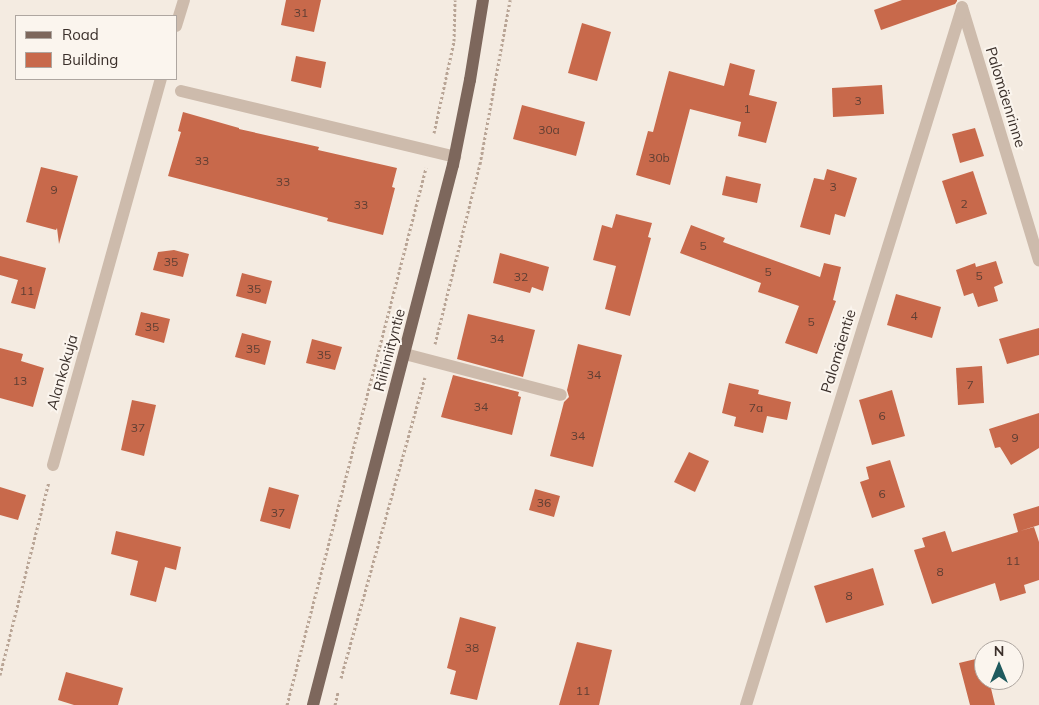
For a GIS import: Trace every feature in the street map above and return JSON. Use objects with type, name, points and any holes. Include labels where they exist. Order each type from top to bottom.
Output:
[{"type":"main road","name":"Riihiniityntie","points":[[313,705],[455,157],[483,0]]},
{"type":"street","points":[[178,20],[184,0]]},
{"type":"street","name":"Palomäenrinne","points":[[960,4],[1039,261]]},
{"type":"street","name":"Palomäentie","points":[[746,705],[960,4]]},
{"type":"street","name":"Alankokuja","points":[[53,465],[161,80]]},
{"type":"street","points":[[181,91],[455,157]]},
{"type":"street","points":[[405,354],[560,395]]},
{"type":"path","points":[[287,705],[430,152],[454,41],[455,0]]},
{"type":"path","points":[[0,675],[53,465]]},
{"type":"building","points":[[286,0],[321,0],[314,32],[281,25]]},
{"type":"building","points":[[902,0],[957,1],[955,4],[881,30],[874,10]]},
{"type":"building","points":[[582,23],[611,32],[597,81],[568,73]]},
{"type":"building","points":[[296,56],[326,62],[321,88],[291,81]]},
{"type":"building","points":[[730,63],[755,70],[749,95],[777,102],[766,143],[738,136],[741,122],[690,109],[670,185],[636,175],[648,131],[653,132],[669,71],[724,86]]},
{"type":"building","points":[[882,85],[884,114],[833,117],[832,88]]},
{"type":"building","points":[[522,105],[585,122],[576,156],[513,139]]},
{"type":"building","points":[[183,112],[239,129],[319,147],[318,150],[397,168],[392,187],[395,188],[383,235],[327,221],[328,218],[168,176],[181,132],[178,131]]},
{"type":"building","points":[[975,128],[984,156],[960,163],[952,134]]},
{"type":"building","points":[[41,167],[78,176],[59,244],[57,228],[56,230],[26,222]]},
{"type":"building","points":[[827,169],[857,178],[845,217],[835,214],[830,235],[800,227],[814,178],[824,180]]},
{"type":"building","points":[[973,171],[987,214],[956,224],[942,181]]},
{"type":"building","points":[[726,176],[761,184],[757,203],[722,195]]},
{"type":"building","points":[[616,214],[652,223],[648,237],[651,238],[630,316],[605,309],[616,266],[593,260],[602,225],[612,228]]},
{"type":"building","points":[[691,225],[725,238],[723,242],[820,277],[824,263],[841,267],[833,300],[836,301],[817,354],[785,343],[799,306],[758,292],[761,283],[680,253]]},
{"type":"building","points":[[174,250],[189,254],[183,277],[153,270],[158,252]]},
{"type":"building","points":[[500,253],[549,267],[543,291],[532,287],[530,293],[493,283]]},
{"type":"building","points":[[0,256],[46,268],[35,309],[11,303],[18,280],[0,275]]},
{"type":"building","points":[[996,261],[1003,283],[994,287],[998,301],[978,307],[973,293],[964,296],[956,270],[975,263],[976,267]]},
{"type":"building","points":[[242,273],[272,281],[266,304],[236,296]]},
{"type":"building","points":[[896,294],[941,307],[932,338],[887,325]]},
{"type":"building","points":[[141,312],[170,319],[164,343],[135,335]]},
{"type":"building","points":[[468,314],[535,330],[523,377],[457,359]]},
{"type":"building","points":[[1039,328],[1039,355],[1007,364],[999,339]]},
{"type":"building","points":[[242,333],[271,341],[265,365],[235,357]]},
{"type":"building","points":[[312,339],[342,347],[335,370],[306,363]]},
{"type":"building","points":[[578,344],[622,355],[593,467],[550,456],[564,402],[569,397],[567,390]]},
{"type":"building","points":[[0,348],[23,354],[21,361],[44,368],[33,407],[0,398]]},
{"type":"building","points":[[982,366],[984,403],[958,405],[956,368]]},
{"type":"building","points":[[453,375],[519,392],[518,396],[521,397],[512,435],[441,417]]},
{"type":"building","points":[[729,383],[759,390],[758,394],[791,402],[787,420],[767,416],[763,433],[734,426],[736,417],[722,413]]},
{"type":"building","points":[[892,390],[905,436],[872,445],[859,400]]},
{"type":"building","points":[[132,400],[156,405],[144,456],[121,450]]},
{"type":"building","points":[[1039,413],[1039,448],[1011,465],[1000,447],[995,448],[989,429]]},
{"type":"building","points":[[689,452],[709,461],[695,492],[674,482]]},
{"type":"building","points":[[890,460],[905,507],[872,518],[860,482],[869,479],[866,467]]},
{"type":"building","points":[[0,487],[26,495],[18,520],[0,515]]},
{"type":"building","points":[[269,487],[299,495],[290,529],[260,521]]},
{"type":"building","points":[[535,489],[560,496],[554,517],[529,510]]},
{"type":"building","points":[[1039,506],[1039,525],[1020,531],[1034,527],[1039,542],[1039,580],[1024,585],[1026,593],[1000,601],[995,583],[932,604],[914,550],[925,547],[922,538],[945,531],[952,552],[1018,532],[1013,514]]},
{"type":"building","points":[[116,531],[181,547],[176,570],[165,567],[156,602],[130,595],[138,561],[111,554]]},
{"type":"building","points":[[873,568],[884,605],[826,623],[814,586]]},
{"type":"building","points":[[460,617],[496,627],[477,700],[450,694],[456,671],[447,668]]},
{"type":"building","points":[[577,642],[612,650],[599,705],[559,705]]},
{"type":"building","points":[[974,659],[974,690],[991,690],[995,705],[970,705],[959,663]]},
{"type":"building","points":[[66,672],[123,688],[118,705],[74,705],[58,700]]}]
